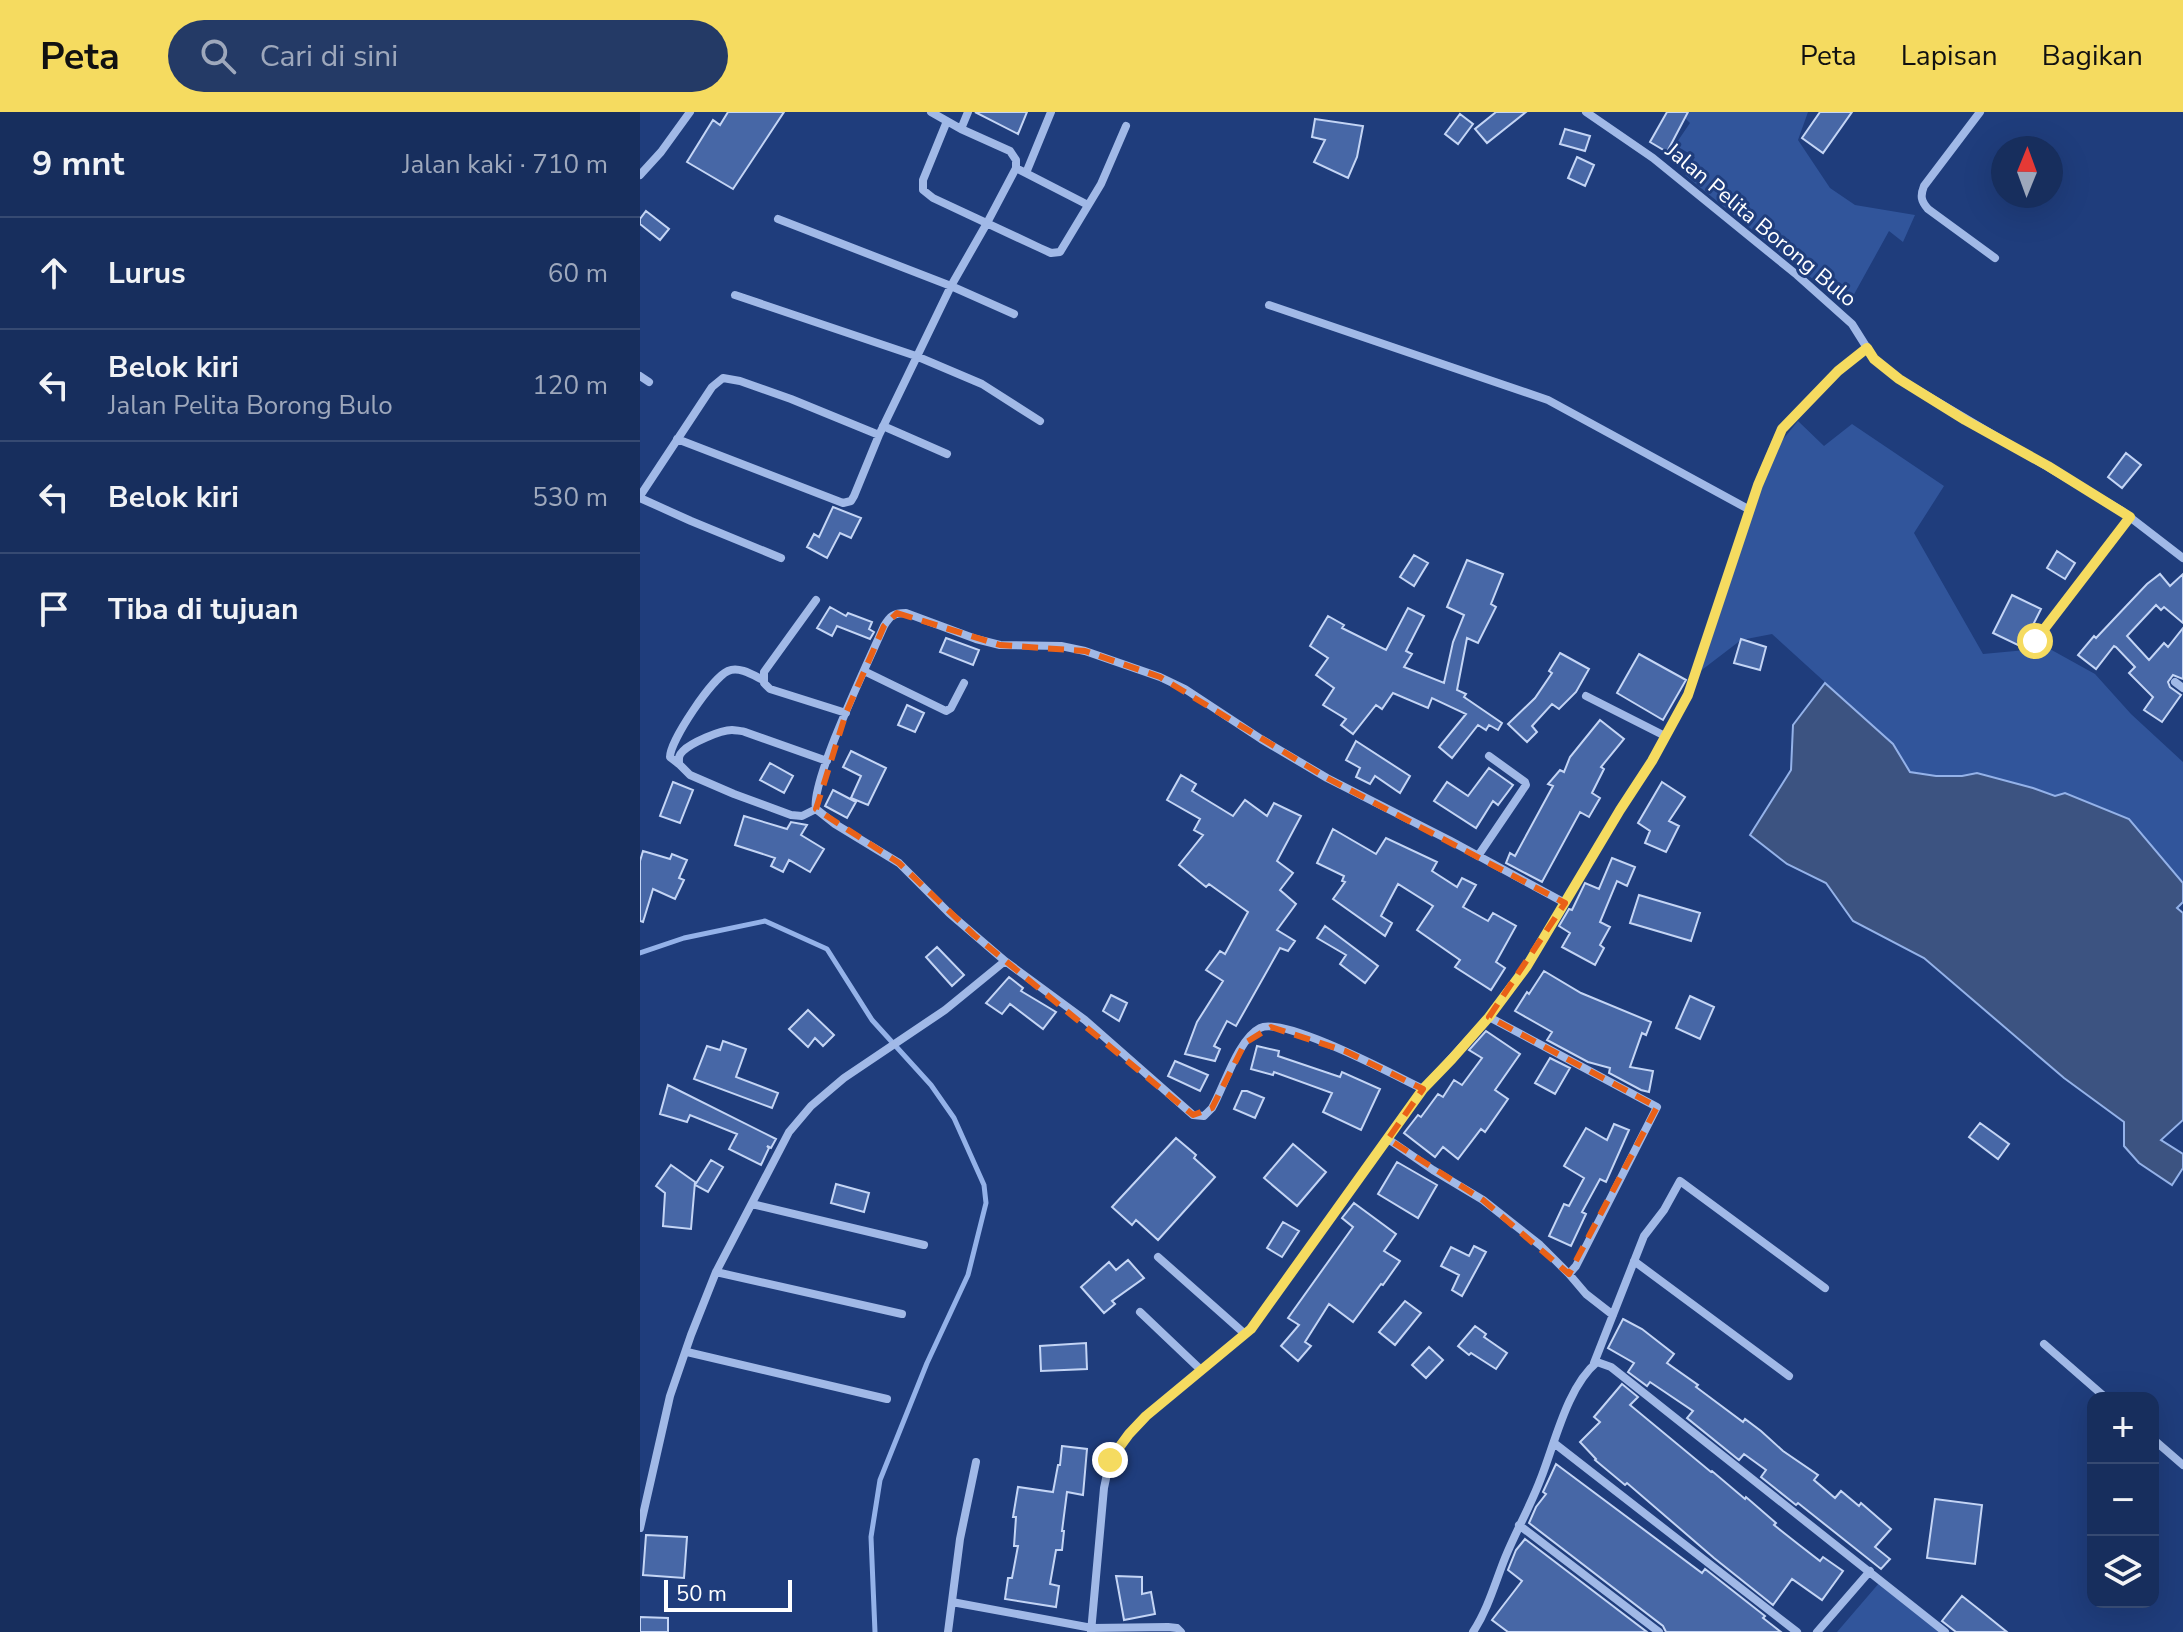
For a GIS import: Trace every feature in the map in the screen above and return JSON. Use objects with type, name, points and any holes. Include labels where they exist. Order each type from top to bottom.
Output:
[{"type":"street","points":[[640,175],[690,112]]},
{"type":"street","points":[[677,439],[843,503],[851,501],[916,356],[1016,168],[1016,160],[1010,151],[931,112]]},
{"type":"street","points":[[961,129],[968,112]]},
{"type":"street","points":[[1026,173],[1051,112]]},
{"type":"street","name":"Jalan Pelita Borong Bulo","points":[[1586,112],[1653,158],[1797,275],[1852,324],[1874,359],[1899,379],[2130,517],[2179,555]]},
{"type":"street","points":[[1980,112],[1924,186],[1921,201],[1995,258]]},
{"type":"street","points":[[947,121],[923,180],[923,190],[933,198],[1040,248],[1058,253],[1101,184],[1126,126]]},
{"type":"street","points":[[1016,168],[1088,205]]},
{"type":"street","points":[[778,219],[951,286],[1014,314]]},
{"type":"street","points":[[735,295],[916,356],[982,384],[1040,421]]},
{"type":"street","points":[[1269,305],[1548,400],[1750,510]]},
{"type":"street","points":[[1092,1630],[1104,1488],[1110,1460],[1146,1416],[1245,1334],[1265,1312],[1423,1089],[1489,1017],[1527,966],[1652,761],[1688,695],[1764,470],[1782,429],[1838,371],[1867,348]]},
{"type":"street","points":[[640,376],[649,382]]},
{"type":"street","points":[[781,558],[640,497],[717,381],[729,378],[947,454]]},
{"type":"street","points":[[2035,641],[2130,517]]},
{"type":"street","points":[[2179,555],[2183,544]]},
{"type":"street","points":[[816,600],[764,672],[763,680],[770,689],[846,713]]},
{"type":"street","points":[[816,809],[816,792],[827,761],[884,626],[890,616],[906,613],[976,639],[1000,645],[1061,646],[1085,651],[1160,677],[1185,689],[1327,778],[1565,903]]},
{"type":"street","points":[[763,680],[735,669],[715,681],[682,728],[671,748],[670,757],[690,775],[791,815],[802,816],[816,809]]},
{"type":"street","points":[[864,671],[943,710],[951,708],[964,683]]},
{"type":"street","points":[[2175,682],[2183,688]]},
{"type":"street","points":[[1586,696],[1665,736]]},
{"type":"street","points":[[679,764],[682,752],[698,742],[732,730],[827,761]]},
{"type":"street","points":[[1478,856],[1526,785],[1489,756]]},
{"type":"street","points":[[816,809],[899,863],[949,913],[1005,961],[1085,1020],[1193,1115],[1204,1116],[1212,1108],[1245,1043],[1260,1028],[1271,1027],[1321,1041],[1423,1089]]},
{"type":"street","points":[[640,1528],[670,1396],[691,1335],[716,1272],[789,1132],[811,1106],[844,1078],[945,1010],[1005,961]]},
{"type":"street","points":[[1489,1017],[1657,1107],[1584,1252],[1569,1274]]},
{"type":"street","points":[[1388,1139],[1483,1200],[1540,1245],[1586,1294],[1613,1315]]},
{"type":"street","points":[[1487,1632],[1475,1629],[1487,1608],[1519,1525],[1540,1481],[1559,1423],[1594,1363],[1644,1236],[1664,1210],[1680,1181],[1825,1288]]},
{"type":"street","points":[[752,1204],[924,1245]]},
{"type":"street","points":[[1158,1257],[1245,1334]]},
{"type":"street","points":[[1634,1261],[1789,1376]]},
{"type":"street","points":[[716,1272],[902,1314]]},
{"type":"street","points":[[1140,1312],[1201,1370]]},
{"type":"street","points":[[2044,1344],[2099,1392]]},
{"type":"street","points":[[687,1352],[887,1399]]},
{"type":"street","points":[[1594,1363],[1601,1362],[1611,1367],[1870,1571],[1941,1631]]},
{"type":"street","points":[[1554,1443],[1797,1632]]},
{"type":"street","points":[[2159,1444],[2183,1465]]},
{"type":"street","points":[[948,1632],[960,1539],[976,1462]]},
{"type":"street","points":[[1519,1525],[1658,1632]]},
{"type":"street","points":[[1817,1632],[1870,1571]]},
{"type":"street","points":[[952,1602],[1092,1630],[1168,1627],[1181,1632]]},
{"type":"highlighted area","points":[[897,613],[1000,645],[1085,651],[1160,677],[1327,778],[1565,903],[1489,1017],[1657,1107],[1569,1274],[1483,1200],[1388,1139],[1423,1089],[1345,1051],[1271,1027],[1245,1043],[1212,1108],[1193,1115],[974,935],[899,863],[816,809],[846,713],[884,626]]},
{"type":"shaded area","points":[[1685,112],[1808,112],[1798,140],[1830,188],[1855,205],[1915,215],[1903,242],[1889,231],[1847,307],[1685,175],[1695,157],[1675,145],[1690,123],[1683,116]]},
{"type":"shaded area","points":[[1798,421],[1824,446],[1852,424],[1944,486],[1914,533],[1983,654],[2048,648],[2095,674],[2131,714],[2183,762],[2183,883],[2129,819],[1977,773],[1936,776],[1910,772],[1893,744],[1772,634],[1741,640],[1690,679],[1719,587],[1771,454]]},
{"type":"shaded area","points":[[1825,683],[1893,744],[1910,772],[1936,776],[1977,773],[2055,796],[2065,793],[2129,819],[2183,883],[2183,902],[2177,908],[2183,913],[2183,1120],[2161,1140],[2183,1154],[2183,1168],[2172,1185],[2139,1163],[2124,1146],[2124,1122],[2064,1078],[1924,958],[1853,921],[1826,883],[1787,864],[1750,835],[1791,770],[1793,725]]},
{"type":"shaded area","points":[[1880,1582],[1939,1631],[1939,1632],[1837,1632]]},
{"type":"building","points":[[728,112],[784,112],[733,189],[687,162],[713,120],[720,125]]},
{"type":"building","points":[[975,112],[1027,112],[1018,134]]},
{"type":"building","points":[[1496,112],[1526,112],[1487,143],[1475,129]]},
{"type":"building","points":[[1667,112],[1688,112],[1667,152],[1650,142]]},
{"type":"building","points":[[1820,112],[1852,112],[1823,153],[1802,138]]},
{"type":"building","points":[[1460,114],[1473,124],[1458,144],[1445,134]]},
{"type":"building","points":[[1315,119],[1363,126],[1357,157],[1348,178],[1314,162],[1325,140],[1312,137]]},
{"type":"building","points":[[1565,129],[1590,136],[1585,151],[1560,144]]},
{"type":"building","points":[[1577,157],[1594,165],[1585,186],[1568,178]]},
{"type":"building","points":[[646,211],[669,229],[660,240],[640,224]]},
{"type":"building","points":[[2126,453],[2141,465],[2122,488],[2108,477]]},
{"type":"building","points":[[833,507],[861,518],[851,538],[840,533],[827,558],[807,547],[814,534],[819,537]]},
{"type":"building","points":[[2057,551],[2075,563],[2065,579],[2047,568]]},
{"type":"building","points":[[1414,555],[1428,563],[1414,586],[1400,577]]},
{"type":"building","points":[[1467,560],[1503,574],[1491,604],[1496,607],[1478,643],[1467,638],[1457,690],[1502,723],[1498,730],[1489,725],[1486,730],[1478,725],[1452,758],[1439,747],[1466,714],[1432,698],[1428,708],[1393,693],[1382,709],[1376,705],[1353,734],[1341,725],[1346,719],[1323,705],[1334,688],[1316,675],[1328,658],[1310,646],[1328,616],[1344,625],[1342,628],[1386,650],[1408,608],[1424,616],[1406,651],[1412,654],[1404,667],[1444,683],[1453,642],[1464,615],[1447,607]]},
{"type":"building","points":[[2160,574],[2170,586],[2183,574],[2183,623],[2164,607],[2161,610],[2156,605],[2127,636],[2149,660],[2164,643],[2168,647],[2183,628],[2183,679],[2173,675],[2168,682],[2181,695],[2162,722],[2144,710],[2153,697],[2129,673],[2135,667],[2116,647],[2096,669],[2078,655]]},
{"type":"building","points":[[2012,595],[2041,609],[2022,647],[1993,633]]},
{"type":"building","points":[[830,607],[846,616],[848,613],[872,622],[869,629],[874,632],[870,639],[837,626],[832,636],[817,628]]},
{"type":"building","points":[[946,638],[979,650],[973,665],[940,652]]},
{"type":"building","points":[[1741,639],[1766,647],[1760,670],[1734,663]]},
{"type":"building","points":[[1560,653],[1589,669],[1576,692],[1559,709],[1552,704],[1532,726],[1537,732],[1527,742],[1508,724],[1535,698],[1552,673],[1549,671]]},
{"type":"building","points":[[1639,654],[1686,680],[1663,720],[1617,693]]},
{"type":"building","points":[[907,705],[924,713],[915,732],[898,725]]},
{"type":"building","points":[[1600,720],[1624,739],[1601,767],[1604,769],[1592,793],[1600,798],[1589,817],[1580,812],[1542,882],[1506,863],[1510,853],[1515,856],[1553,786],[1548,784],[1560,770],[1564,772],[1570,757]]},
{"type":"building","points":[[1356,741],[1410,776],[1400,793],[1375,776],[1370,784],[1356,777],[1360,768],[1346,760]]},
{"type":"building","points":[[851,751],[886,768],[868,805],[851,798],[861,776],[843,767]]},
{"type":"building","points":[[770,763],[793,776],[784,793],[760,780]]},
{"type":"building","points":[[1489,768],[1513,785],[1498,805],[1493,801],[1476,828],[1434,801],[1447,782],[1468,796]]},
{"type":"building","points":[[1181,775],[1196,784],[1192,791],[1233,816],[1245,800],[1267,816],[1274,803],[1301,816],[1277,861],[1293,873],[1280,890],[1296,904],[1277,930],[1295,941],[1288,951],[1280,948],[1236,1026],[1227,1021],[1214,1046],[1220,1049],[1215,1061],[1185,1054],[1197,1022],[1223,981],[1206,970],[1220,951],[1225,954],[1248,912],[1209,884],[1206,887],[1179,865],[1203,835],[1194,830],[1200,819],[1167,800]]},
{"type":"building","points":[[673,782],[693,790],[680,823],[660,816]]},
{"type":"building","points":[[1662,782],[1685,797],[1669,821],[1679,826],[1666,852],[1645,843],[1650,831],[1638,823]]},
{"type":"building","points":[[833,790],[856,802],[847,818],[825,806]]},
{"type":"building","points":[[744,816],[787,829],[791,822],[807,825],[801,835],[824,849],[810,872],[789,860],[783,872],[771,866],[775,858],[735,845]]},
{"type":"building","points":[[1333,829],[1376,854],[1386,838],[1437,862],[1432,871],[1457,887],[1462,878],[1476,885],[1463,907],[1488,921],[1493,913],[1516,926],[1496,962],[1505,968],[1491,990],[1455,967],[1460,960],[1417,930],[1433,906],[1398,884],[1381,916],[1392,923],[1385,936],[1333,899],[1345,882],[1342,881],[1344,876],[1317,863]]},
{"type":"building","points":[[643,851],[670,859],[672,854],[687,860],[679,878],[684,880],[675,899],[653,889],[643,922],[640,921],[640,861]]},
{"type":"building","points":[[1612,858],[1635,867],[1627,886],[1617,881],[1600,922],[1610,927],[1600,945],[1604,948],[1595,965],[1562,947],[1570,933],[1559,926],[1569,909],[1572,910],[1585,883],[1599,889]]},
{"type":"building","points":[[1639,895],[1700,913],[1691,941],[1630,923]]},
{"type":"building","points":[[1325,926],[1378,966],[1365,983],[1340,964],[1346,955],[1317,938]]},
{"type":"building","points":[[937,947],[964,975],[952,986],[926,957]]},
{"type":"building","points":[[1544,971],[1581,993],[1651,1022],[1646,1035],[1642,1033],[1630,1067],[1653,1071],[1649,1092],[1609,1073],[1610,1068],[1588,1062],[1547,1040],[1552,1032],[1515,1011]]},
{"type":"building","points":[[1009,977],[1023,988],[1021,991],[1056,1012],[1043,1029],[1010,1004],[1002,1014],[986,1003]]},
{"type":"building","points":[[1111,995],[1127,1003],[1119,1021],[1103,1011]]},
{"type":"building","points":[[1690,996],[1714,1007],[1700,1039],[1676,1028]]},
{"type":"building","points":[[808,1010],[834,1035],[823,1046],[815,1038],[808,1047],[789,1029]]},
{"type":"building","points":[[1486,1031],[1520,1054],[1495,1090],[1508,1099],[1485,1132],[1481,1129],[1458,1159],[1443,1147],[1435,1157],[1404,1133],[1438,1094],[1443,1097],[1454,1080],[1462,1085],[1482,1058],[1469,1050]]},
{"type":"building","points":[[723,1041],[746,1049],[736,1077],[778,1093],[772,1108],[694,1079],[707,1046],[720,1050]]},
{"type":"building","points":[[1257,1046],[1279,1051],[1278,1056],[1340,1077],[1342,1072],[1380,1089],[1361,1130],[1323,1112],[1332,1093],[1274,1072],[1273,1075],[1251,1069]]},
{"type":"building","points":[[1550,1058],[1570,1068],[1555,1094],[1535,1083]]},
{"type":"building","points":[[1175,1061],[1208,1075],[1200,1091],[1168,1076]]},
{"type":"building","points":[[668,1085],[776,1139],[771,1148],[767,1146],[769,1148],[761,1165],[729,1149],[737,1134],[690,1115],[687,1122],[660,1114]]},
{"type":"building","points":[[1242,1091],[1264,1098],[1255,1118],[1234,1109]]},
{"type":"building","points":[[1980,1123],[2009,1144],[1998,1159],[1969,1137]]},
{"type":"building","points":[[1614,1124],[1629,1130],[1606,1182],[1600,1179],[1582,1212],[1586,1214],[1571,1246],[1549,1236],[1564,1204],[1569,1206],[1584,1178],[1564,1166],[1586,1128],[1607,1140]]},
{"type":"building","points":[[1176,1138],[1215,1177],[1158,1240],[1136,1220],[1132,1225],[1112,1207]]},
{"type":"building","points":[[1293,1144],[1326,1172],[1297,1206],[1264,1178]]},
{"type":"building","points":[[711,1160],[723,1167],[708,1192],[695,1185]]},
{"type":"building","points":[[1397,1162],[1437,1185],[1418,1218],[1378,1194]]},
{"type":"building","points":[[671,1165],[695,1182],[691,1229],[663,1226],[665,1193],[656,1186]]},
{"type":"building","points":[[836,1184],[869,1193],[864,1212],[831,1203]]},
{"type":"building","points":[[1354,1203],[1396,1234],[1384,1251],[1400,1261],[1353,1322],[1329,1304],[1305,1342],[1311,1346],[1298,1361],[1281,1346],[1299,1325],[1288,1318],[1353,1227],[1342,1218]]},
{"type":"building","points":[[1283,1222],[1299,1231],[1282,1257],[1267,1248]]},
{"type":"building","points":[[1474,1246],[1486,1252],[1462,1296],[1452,1290],[1459,1275],[1441,1266],[1451,1247],[1469,1256]]},
{"type":"building","points":[[1128,1260],[1144,1278],[1112,1301],[1115,1304],[1104,1313],[1081,1287],[1109,1262],[1116,1270]]},
{"type":"building","points":[[1405,1301],[1421,1313],[1395,1345],[1379,1332]]},
{"type":"building","points":[[1623,1319],[1642,1329],[1674,1354],[1667,1363],[1698,1385],[1696,1387],[1743,1422],[1745,1419],[1818,1475],[1814,1480],[1835,1498],[1841,1491],[1859,1506],[1861,1503],[1891,1529],[1875,1547],[1890,1559],[1881,1569],[1761,1477],[1766,1470],[1744,1454],[1739,1460],[1687,1418],[1693,1411],[1650,1382],[1647,1386],[1628,1372],[1634,1363],[1608,1348]]},
{"type":"building","points":[[1475,1326],[1486,1334],[1484,1337],[1507,1353],[1496,1369],[1458,1346]]},
{"type":"building","points":[[1086,1343],[1087,1369],[1041,1371],[1040,1346]]},
{"type":"building","points":[[1429,1347],[1443,1360],[1426,1378],[1412,1365]]},
{"type":"building","points":[[1622,1384],[1638,1397],[1630,1405],[1746,1497],[1798,1544],[1820,1561],[1823,1557],[1843,1571],[1822,1600],[1792,1579],[1773,1605],[1595,1460],[1580,1442],[1600,1422],[1594,1417]]},
{"type":"building","points":[[1062,1446],[1087,1449],[1083,1495],[1067,1492],[1062,1550],[1056,1550],[1050,1584],[1059,1586],[1056,1607],[1005,1599],[1018,1546],[1014,1546],[1016,1517],[1013,1517],[1018,1487],[1053,1492]]},
{"type":"building","points":[[1556,1464],[1702,1573],[1705,1569],[1781,1632],[1666,1632],[1663,1626],[1529,1523],[1546,1494],[1543,1492]]},
{"type":"building","points":[[1935,1499],[1982,1505],[1975,1564],[1927,1558]]},
{"type":"building","points":[[646,1535],[687,1537],[684,1578],[643,1575]]},
{"type":"building","points":[[1525,1539],[1647,1632],[1508,1632],[1492,1620],[1522,1581],[1508,1570],[1516,1550]]},
{"type":"building","points":[[1116,1576],[1142,1577],[1142,1594],[1151,1592],[1155,1614],[1124,1620]]},
{"type":"building","points":[[1962,1596],[2007,1632],[1956,1632],[1942,1621]]},
{"type":"building","points":[[640,1617],[668,1618],[668,1632],[640,1632]]},
{"type":"waterway","points":[[640,953],[684,938],[765,921],[827,949],[872,1020],[931,1085],[954,1118],[984,1185],[986,1203],[968,1275],[927,1363],[880,1480],[871,1537],[875,1632]]},
{"type":"route","points":[[1110,1460],[1146,1416],[1251,1329],[1423,1089],[1489,1017],[1527,966],[1652,761],[1688,695],[1758,485],[1782,429],[1838,371],[1867,348],[1874,359],[1899,379],[2130,517],[2035,641]]}]
